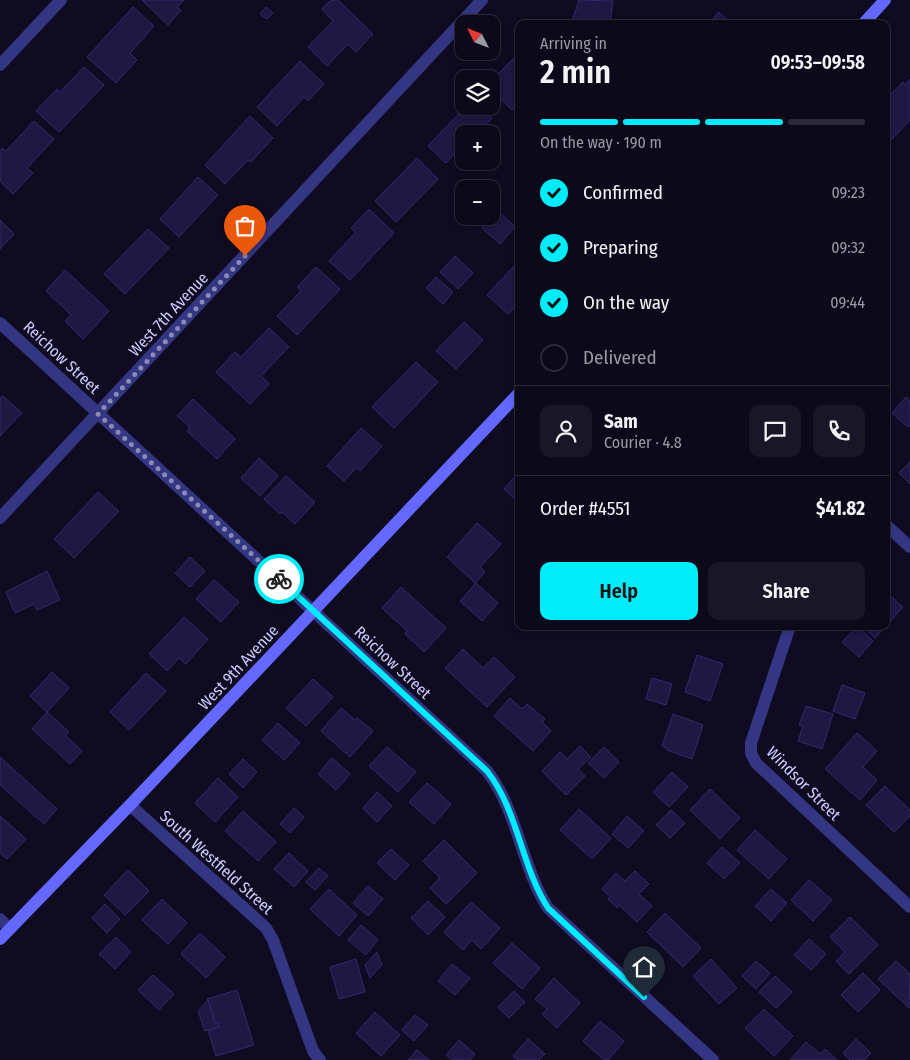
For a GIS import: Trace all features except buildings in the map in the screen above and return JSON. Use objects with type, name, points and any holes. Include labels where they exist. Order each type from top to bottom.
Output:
[{"type":"main road","points":[[868,20],[886,0]]},
{"type":"main road","name":"West 9th Avenue","points":[[0,939],[130,805],[515,397]]},
{"type":"street","points":[[0,65],[61,0]]},
{"type":"street","name":"West 7th Avenue","points":[[0,518],[482,0]]},
{"type":"street","name":"Reichow Street","points":[[0,322],[487,771],[496,782],[504,799],[538,892],[548,908],[713,1060]]},
{"type":"street","points":[[890,529],[910,547]]},
{"type":"street","name":"Windsor Street","points":[[789,630],[750,743],[751,753],[756,763],[910,907]]},
{"type":"street","name":"South Westfield Street","points":[[130,805],[266,928],[273,940],[313,1051],[320,1060]]},
{"type":"street","points":[[0,920],[10,929]]},
{"type":"way so far","points":[[245,256],[98,414],[279,579]]},
{"type":"route","points":[[279,579],[487,771],[496,782],[504,799],[538,892],[548,908],[644,997]]}]
